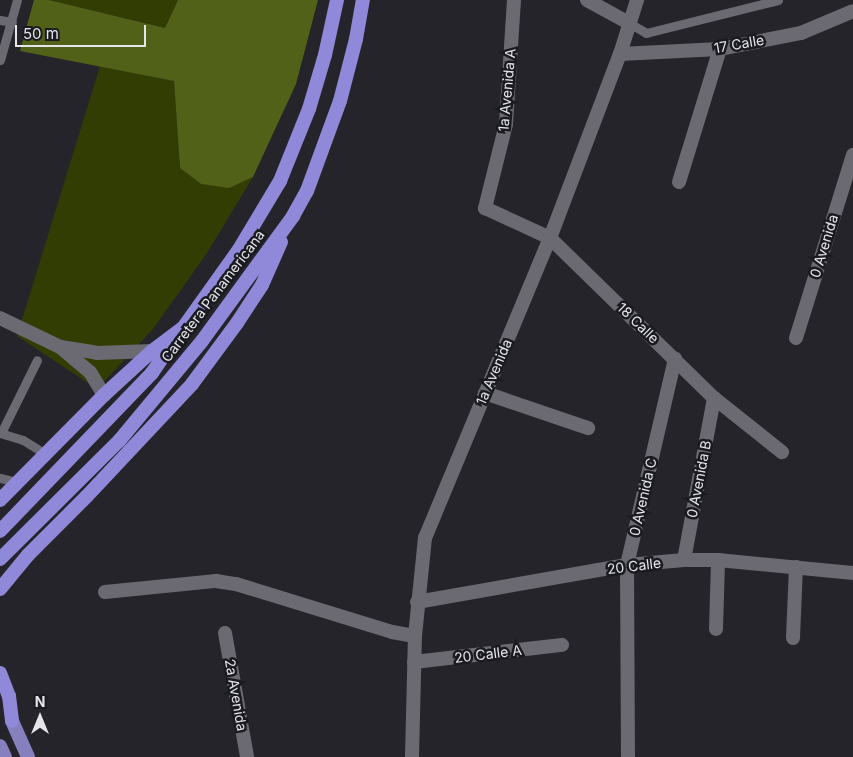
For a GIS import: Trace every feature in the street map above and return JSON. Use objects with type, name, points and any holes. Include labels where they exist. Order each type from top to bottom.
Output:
[{"type":"highway","name":"Carretera Panamericana","points":[[0,500],[104,395],[152,351],[183,328],[238,251],[280,181],[309,109],[325,55],[337,0]]},
{"type":"highway","name":"Carretera Panamericana","points":[[0,560],[119,441],[202,341],[292,216],[307,191],[340,101],[356,39],[362,0]]},
{"type":"highway","points":[[0,589],[28,556],[88,496],[192,384],[237,323],[262,285],[292,216]]},
{"type":"highway","points":[[0,531],[152,373],[183,328]]},
{"type":"highway","points":[[0,673],[9,696],[12,722]]},
{"type":"highway","points":[[0,706],[12,722]]},
{"type":"main road","points":[[12,722],[28,757]]},
{"type":"main road","points":[[0,746],[5,757]]},
{"type":"street","name":"1a Avenida A","points":[[485,208],[506,124],[514,0]]},
{"type":"street","points":[[587,0],[629,24]]},
{"type":"street","name":"1a Avenida","points":[[412,757],[417,602],[425,538],[550,238],[620,54],[637,0]]},
{"type":"street","name":"17 Calle","points":[[620,54],[720,49],[801,33],[853,11]]},
{"type":"street","points":[[679,182],[720,49]]},
{"type":"street","name":"0 Avenida","points":[[796,338],[853,155]]},
{"type":"street","name":"18 Calle","points":[[485,208],[550,238],[714,398],[782,452]]},
{"type":"street","points":[[0,318],[60,347],[90,372],[104,395]]},
{"type":"street","points":[[60,347],[97,353],[152,351]]},
{"type":"street","name":"0 Avenida C","points":[[628,757],[627,565],[675,358]]},
{"type":"street","points":[[485,393],[588,428]]},
{"type":"street","name":"0 Avenida B","points":[[684,560],[714,398]]},
{"type":"street","name":"20 Calle","points":[[417,602],[627,565],[684,560],[718,560],[853,573]]},
{"type":"street","points":[[716,629],[718,560]]},
{"type":"street","points":[[793,638],[796,567]]},
{"type":"street","points":[[105,592],[216,582],[236,584],[392,632],[415,636]]},
{"type":"street","name":"2a Avenida","points":[[225,633],[247,757]]},
{"type":"street","name":"20 Calle A","points":[[414,662],[562,645]]},
{"type":"lane","points":[[0,60],[17,0]]},
{"type":"lane","points":[[629,24],[646,33],[778,0]]},
{"type":"lane","points":[[0,20],[12,22]]},
{"type":"lane","points":[[37,360],[1,433],[23,440],[46,454]]},
{"type":"lane","points":[[0,478],[17,482]]},
{"type":"green space","points":[[34,0],[49,0],[165,28],[178,0],[318,0],[296,84],[253,177],[229,188],[201,184],[180,168],[174,81],[20,51]]},
{"type":"green space","points":[[49,0],[178,0],[165,28]]},
{"type":"green space","points":[[100,66],[174,81],[180,168],[201,184],[229,187],[253,177],[207,253],[153,329],[97,389],[17,336]]}]
